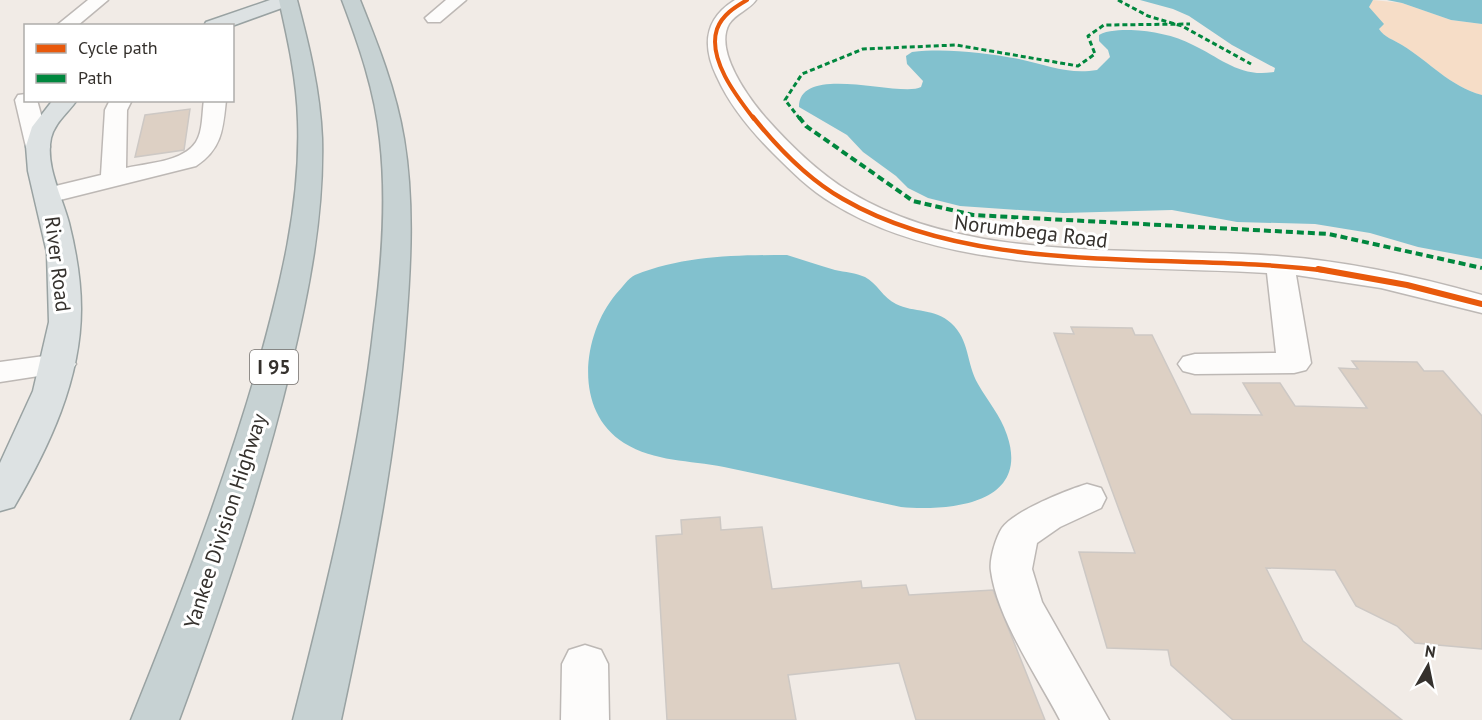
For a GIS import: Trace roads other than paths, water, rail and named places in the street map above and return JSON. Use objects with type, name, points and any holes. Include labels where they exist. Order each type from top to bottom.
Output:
[{"type":"highway","name":"Yankee Division Highway","points":[[155,720],[237,494],[273,373],[297,269],[308,194],[310,136],[306,76],[287,0]]},
{"type":"highway","points":[[317,720],[363,511],[384,383],[394,282],[396,202],[392,141],[380,77],[351,0]]},
{"type":"main road","points":[[219,24],[287,0]]},
{"type":"main road","points":[[38,147],[48,121],[64,102]]},
{"type":"main road","name":"River Road","points":[[0,497],[38,423],[59,364],[66,320],[58,238],[38,147]]},
{"type":"street","points":[[68,24],[99,0]]},
{"type":"street","points":[[434,18],[457,0]]},
{"type":"street","name":"Norumbega Road","points":[[747,0],[730,9],[718,26],[716,46],[727,77],[749,113],[768,136],[820,183],[849,203],[907,228],[978,244],[1108,258],[1280,265],[1357,274],[1482,304]]},
{"type":"street","points":[[27,102],[38,147]]},
{"type":"street","points":[[113,179],[117,110],[120,102]]},
{"type":"street","points":[[48,195],[187,161],[203,152],[210,141],[215,102]]},
{"type":"street","points":[[1195,364],[1294,363],[1280,265]]},
{"type":"street","points":[[0,372],[59,364]]},
{"type":"street","points":[[1085,720],[1021,605],[1011,569],[1018,536],[1046,517],[1087,498]]},
{"type":"street","points":[[585,664],[585,720]]},
{"type":"water","points":[[1140,0],[1373,0],[1369,7],[1384,24],[1379,29],[1384,34],[1450,80],[1482,95],[1482,259],[1418,247],[1370,233],[1315,224],[1237,222],[1172,210],[1063,213],[960,206],[928,198],[908,188],[896,176],[863,152],[847,135],[799,107],[803,94],[815,86],[852,84],[910,89],[921,87],[923,81],[907,64],[906,56],[912,52],[966,52],[1019,59],[1067,70],[1097,70],[1110,57],[1108,50],[1099,41],[1099,35],[1118,30],[1147,31],[1171,36],[1241,70],[1274,72],[1275,68],[1232,45],[1189,16]]},
{"type":"water","points":[[1387,0],[1482,0],[1482,24],[1451,20]]},
{"type":"water","points":[[787,255],[865,277],[896,304],[938,315],[951,323],[962,337],[974,376],[1007,435],[1011,458],[1007,476],[996,490],[981,499],[962,504],[941,507],[901,507],[724,467],[672,460],[648,454],[624,443],[608,429],[596,412],[590,393],[588,372],[590,351],[604,311],[630,278],[653,269],[690,260],[729,256]]}]
